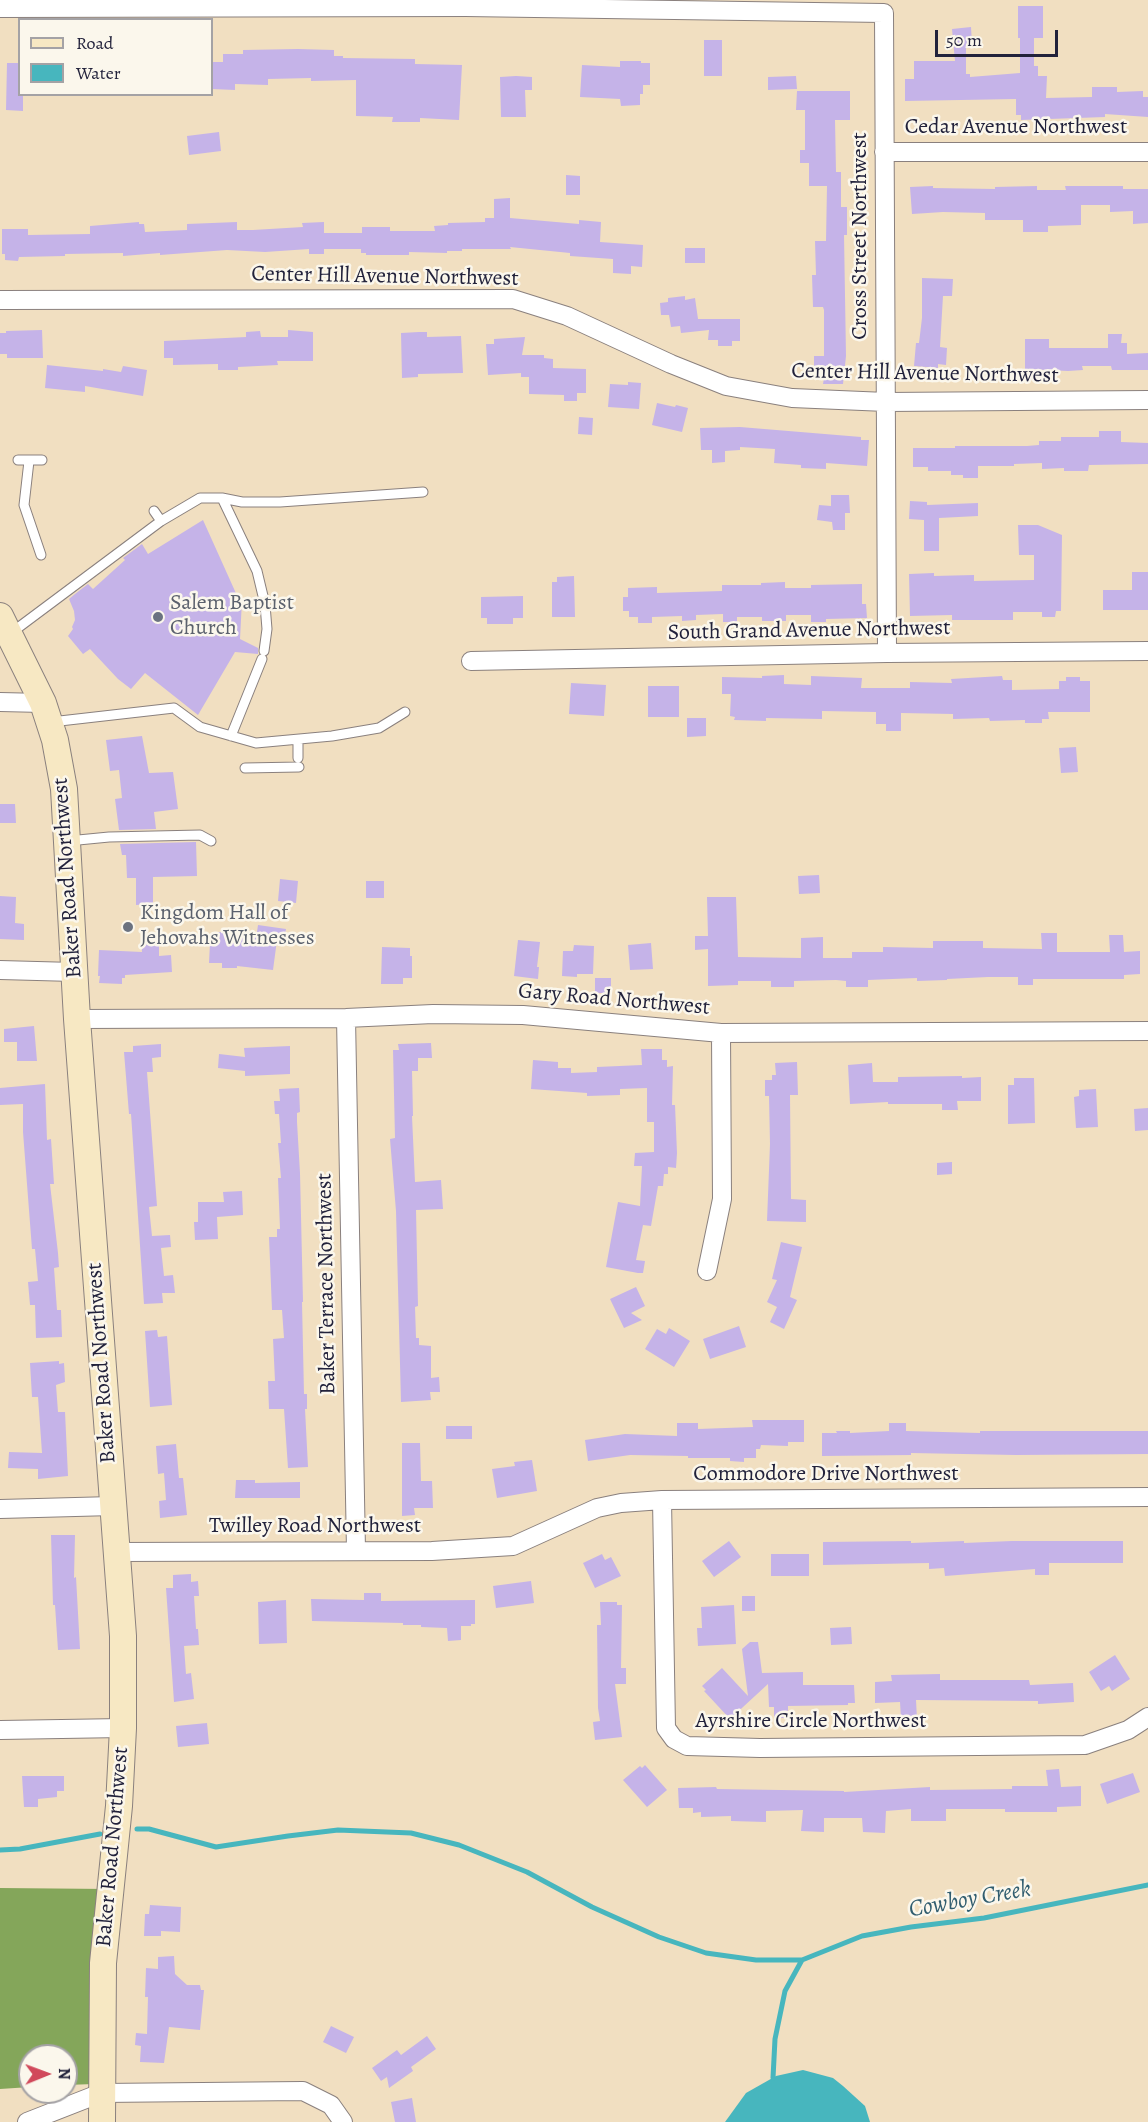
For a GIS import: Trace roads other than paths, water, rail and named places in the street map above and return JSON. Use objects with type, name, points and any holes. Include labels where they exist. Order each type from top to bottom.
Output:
[{"type":"street","points":[[0,8],[883,6]]},
{"type":"street","name":"Cross Street Northwest","points":[[883,6],[887,653]]},
{"type":"street","name":"Cedar Avenue Northwest","points":[[884,152],[1148,152]]},
{"type":"street","name":"Center Hill Avenue Northwest","points":[[0,300],[513,299],[567,316],[671,364],[726,386],[792,398],[886,402],[1148,400]]},
{"type":"street","name":"Baker Road Northwest","points":[[5,625],[46,712],[55,740],[64,789],[77,1019],[123,1636],[123,1728],[119,1806],[103,1963],[102,2122]]},
{"type":"street","name":"South Grand Avenue Northwest","points":[[471,661],[887,653],[1148,651]]},
{"type":"street","points":[[0,702],[46,712]]},
{"type":"street","points":[[0,970],[74,972]]},
{"type":"street","name":"Gary Road Northwest","points":[[77,1019],[346,1018],[434,1014],[523,1015],[721,1033],[1148,1031]]},
{"type":"street","name":"Baker Terrace Northwest","points":[[346,1018],[356,1550]]},
{"type":"street","points":[[707,1271],[722,1199],[721,1033]]},
{"type":"street","name":"Commodore Drive Northwest","points":[[513,1546],[597,1508],[621,1503],[662,1500],[1148,1497]]},
{"type":"street","name":"Ayrshire Circle Northwest","points":[[662,1500],[666,1728],[674,1740],[687,1746],[759,1748],[1085,1745],[1128,1730],[1148,1717]]},
{"type":"street","points":[[0,1509],[113,1506]]},
{"type":"street","name":"Twilley Road Northwest","points":[[116,1552],[432,1551],[513,1546]]},
{"type":"street","points":[[0,1730],[123,1728]]},
{"type":"street","points":[[27,2122],[101,2093],[303,2091],[331,2105],[343,2122]]},
{"type":"lane","points":[[18,460],[42,460]]},
{"type":"lane","points":[[29,460],[24,505],[41,555]]},
{"type":"lane","points":[[5,625],[161,521],[200,498],[222,498],[242,502],[280,501],[423,492]]},
{"type":"lane","points":[[222,498],[258,571],[267,628],[263,655],[231,736]]},
{"type":"lane","points":[[154,512],[161,521]]},
{"type":"lane","points":[[46,712],[174,708],[200,727],[256,743],[298,740],[379,728],[405,712]]},
{"type":"lane","points":[[245,768],[299,762],[298,740]]},
{"type":"lane","points":[[67,841],[109,837],[200,835],[211,841]]},
{"type":"water","points":[[803,2070],[833,2078],[865,2106],[870,2122],[725,2122],[746,2093],[776,2076]]},
{"type":"waterway","name":"Cowboy Creek","points":[[137,1829],[149,1829],[216,1847],[338,1830],[411,1833],[459,1845],[527,1872],[592,1907],[659,1937],[706,1953],[756,1960],[802,1960],[862,1936],[984,1918],[1148,1885]]},
{"type":"waterway","points":[[0,1850],[20,1849],[100,1834]]},
{"type":"waterway","points":[[773,2078],[775,2039],[785,1991],[802,1960]]},
{"type":"place","name":"Salem Baptist Church","points":[[158,617]]},
{"type":"place","name":"Kingdom Hall of Jehovahs Witnesses","points":[[128,927]]}]
